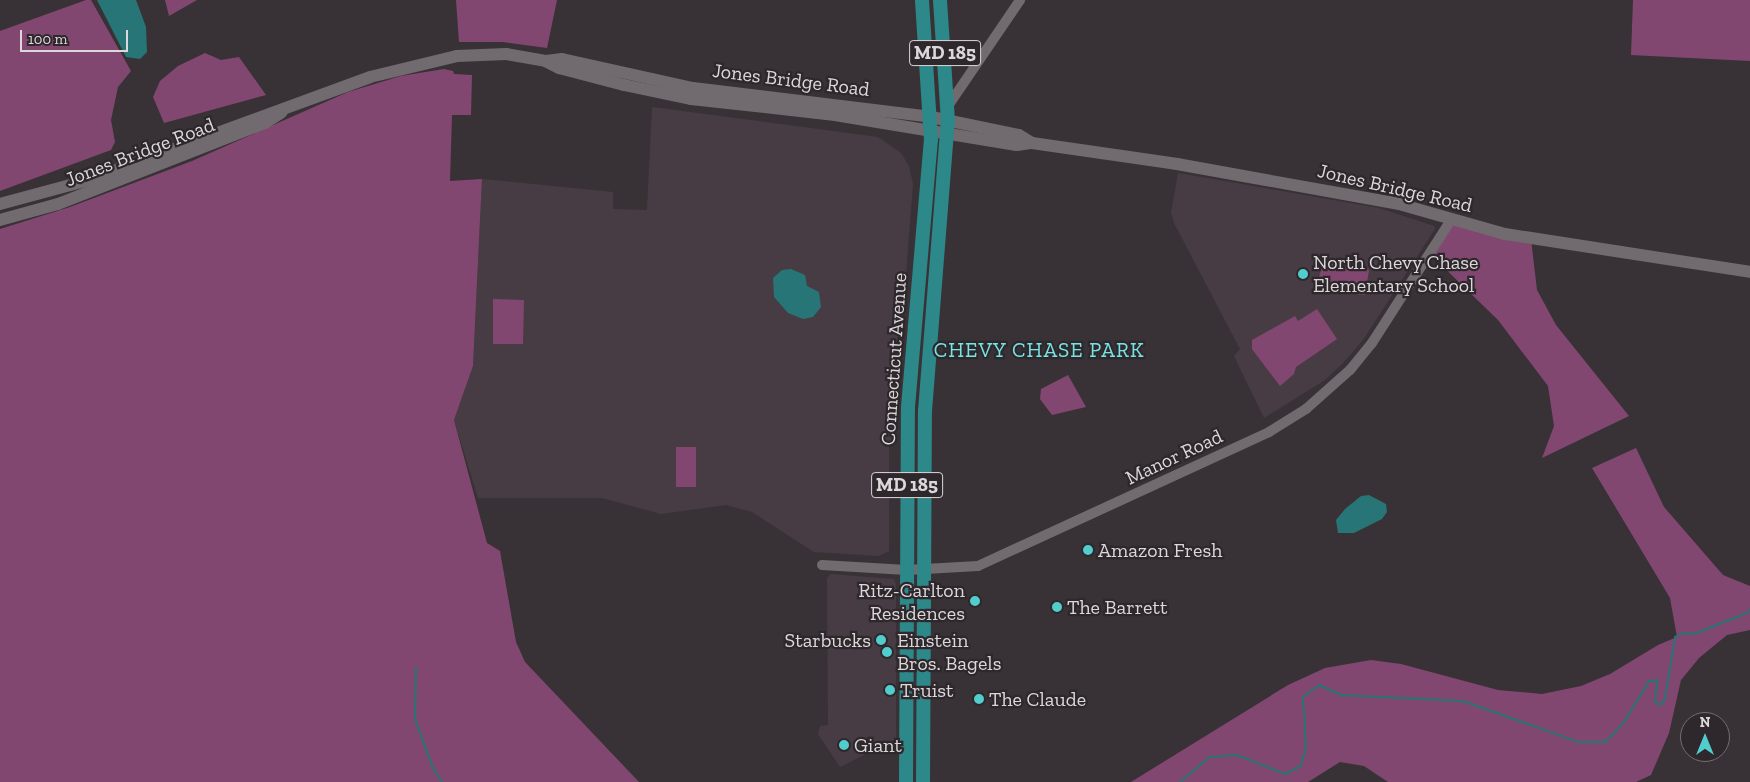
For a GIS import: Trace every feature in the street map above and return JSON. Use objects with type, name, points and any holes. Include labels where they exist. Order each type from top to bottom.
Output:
[{"type":"main road","name":"Connecticut Avenue","points":[[922,0],[939,124],[925,411],[923,782]]},
{"type":"main road","name":"Connecticut Avenue","points":[[906,782],[908,408],[939,124],[948,106],[940,0]]},
{"type":"main road","name":"Jones Bridge Road","points":[[0,204],[146,163],[265,123],[288,108],[370,76],[457,56],[506,54],[545,61],[562,59],[692,88],[939,124],[1017,145],[1032,143],[1334,191],[1399,204],[1451,220],[1531,239],[1750,272]]},
{"type":"main road","name":"Jones Bridge Road","points":[[0,220],[58,204],[146,163]]},
{"type":"street","points":[[948,106],[1020,0]]},
{"type":"street","name":"Manor Road","points":[[822,565],[907,570],[969,568],[989,562],[1269,432],[1306,409],[1335,385],[1372,343],[1451,220]]},
{"type":"shaded area","points":[[86,0],[91,0],[131,71],[118,87],[111,120],[115,142],[111,150],[0,191],[0,31]]},
{"type":"shaded area","points":[[165,0],[197,0],[169,16]]},
{"type":"shaded area","points":[[456,0],[557,0],[547,48],[503,42],[459,42]]},
{"type":"shaded area","points":[[1633,0],[1750,0],[1750,61],[1631,55]]},
{"type":"shaded area","points":[[205,53],[221,60],[239,57],[266,95],[164,123],[153,97],[160,81],[178,66]]},
{"type":"shaded area","points":[[444,69],[453,71],[454,74],[472,75],[471,115],[452,115],[450,181],[482,179],[473,366],[454,420],[487,543],[500,551],[516,642],[525,662],[639,782],[0,782],[0,229],[70,207],[192,161],[348,92],[401,76]]},
{"type":"shaded area","points":[[652,107],[878,137],[901,153],[909,166],[913,184],[894,429],[889,447],[889,551],[879,556],[814,552],[752,512],[726,505],[661,514],[602,498],[478,498],[454,420],[473,366],[482,179],[613,192],[613,209],[647,210]]},
{"type":"shaded area","name":"North Chevy Chase Elementary School","points":[[1178,173],[1379,208],[1434,226],[1435,229],[1363,340],[1342,364],[1325,380],[1264,418],[1234,356],[1240,349],[1174,223],[1171,213]]},
{"type":"shaded area","points":[[1451,220],[1531,239],[1537,290],[1556,325],[1629,416],[1542,458],[1554,426],[1548,386],[1498,320],[1430,254]]},
{"type":"shaded area","points":[[1322,262],[1369,270],[1365,295],[1317,290]]},
{"type":"shaded area","points":[[493,299],[524,300],[523,344],[493,344]]},
{"type":"shaded area","points":[[1317,309],[1337,339],[1296,367],[1294,374],[1280,386],[1252,349],[1252,340],[1295,316],[1298,321]]},
{"type":"shaded area","points":[[1068,375],[1086,407],[1052,415],[1040,399],[1041,389]]},
{"type":"shaded area","points":[[676,447],[696,447],[696,487],[676,487]]},
{"type":"shaded area","points":[[1636,448],[1664,507],[1723,575],[1750,586],[1750,630],[1727,635],[1699,658],[1681,680],[1669,733],[1651,775],[1636,782],[1388,782],[1364,766],[1340,762],[1308,782],[1131,782],[1288,685],[1325,668],[1371,660],[1401,664],[1498,690],[1542,694],[1581,686],[1610,674],[1658,645],[1677,637],[1670,598],[1592,468]]},
{"type":"shaded area","points":[[830,574],[894,579],[896,584],[896,739],[840,767],[818,734],[820,726],[828,725],[827,579]]},
{"type":"water","points":[[97,0],[136,0],[146,27],[147,52],[140,59],[126,57]]},
{"type":"water","points":[[791,269],[805,275],[807,286],[819,292],[821,307],[813,317],[803,319],[788,313],[774,297],[773,278],[782,270]]},
{"type":"water","points":[[1369,495],[1386,504],[1387,512],[1382,519],[1354,533],[1338,533],[1336,520],[1345,509],[1361,496]]},
{"type":"waterway","points":[[1180,782],[1210,757],[1237,755],[1285,774],[1301,766],[1306,746],[1303,697],[1319,685],[1341,695],[1463,701],[1578,742],[1605,742],[1624,722],[1649,681],[1657,680],[1655,702],[1660,705],[1665,699],[1675,637],[1682,633],[1694,634],[1747,613],[1750,609]]},
{"type":"waterway","points":[[416,667],[415,719],[433,768],[442,782]]},
{"type":"place","name":"North Chevy Chase Elementary School","points":[[1303,274]]},
{"type":"place","name":"Amazon Fresh","points":[[1088,550]]},
{"type":"place","name":"Ritz-Carlton Residences","points":[[975,601]]},
{"type":"place","name":"The Barrett","points":[[1057,607]]},
{"type":"place","name":"Starbucks","points":[[881,640]]},
{"type":"place","name":"Einstein Bros. Bagels","points":[[887,652]]},
{"type":"place","name":"Truist","points":[[890,690]]},
{"type":"place","name":"The Claude","points":[[979,699]]},
{"type":"place","name":"Giant","points":[[844,745]]},
{"type":"district","name":"CHEVY CHASE PARK","points":[[1039,350]]}]
